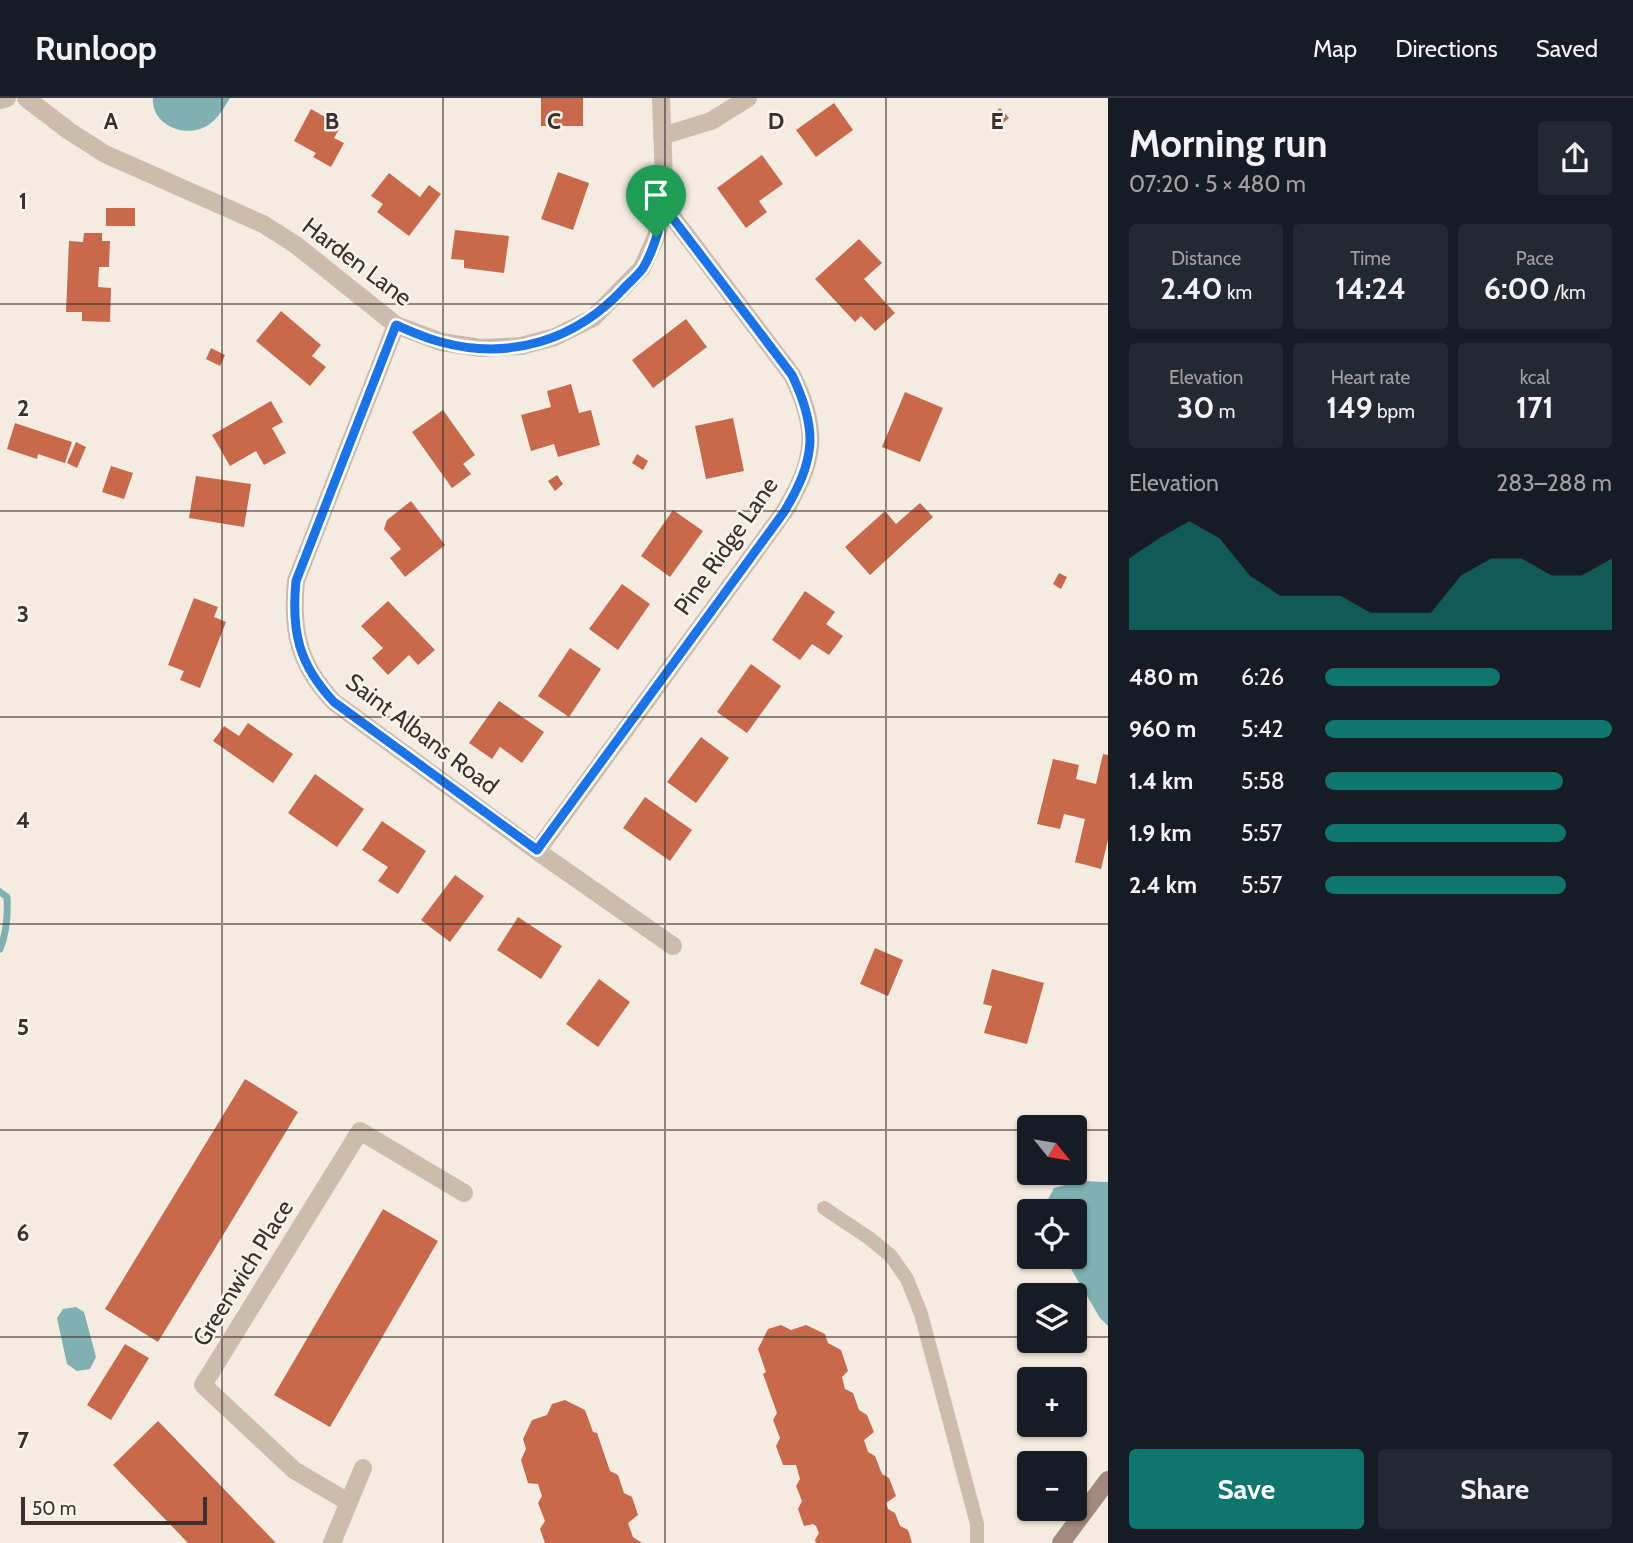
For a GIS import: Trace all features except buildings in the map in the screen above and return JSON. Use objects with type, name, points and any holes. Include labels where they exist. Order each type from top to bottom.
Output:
[{"type":"main road","points":[[1061,1543],[1108,1480]]},
{"type":"street","points":[[0,100],[7,98]]},
{"type":"street","name":"Harden Lane","points":[[26,98],[69,131],[106,154],[140,171],[224,205],[274,231],[305,252],[396,325],[441,342],[481,348],[521,346],[555,337],[593,318],[642,268],[665,208]]},
{"type":"street","points":[[661,98],[665,208]]},
{"type":"street","points":[[662,136],[711,121],[748,98]]},
{"type":"street","name":"Pine Ridge Lane","points":[[537,850],[784,512],[807,467],[811,446],[810,424],[805,401],[792,375],[665,208]]},
{"type":"street","name":"Saint Albans Road","points":[[396,325],[296,581],[294,624],[306,664],[317,683],[334,702],[673,946]]},
{"type":"street","name":"Greenwich Place","points":[[348,1502],[295,1470],[203,1385],[360,1131],[464,1193]]},
{"type":"street","points":[[332,1543],[363,1468]]},
{"type":"lane","points":[[824,1208],[891,1256],[907,1279],[921,1314],[977,1524],[976,1543]]},
{"type":"water","points":[[153,98],[230,98],[214,121],[192,131],[175,129],[161,120],[154,107]]},
{"type":"water","points":[[1087,1181],[1108,1182],[1108,1326],[1087,1296],[1087,1283],[1079,1283],[1071,1269],[1087,1269],[1087,1199],[1048,1199],[1054,1188],[1087,1185]]},
{"type":"water","points":[[76,1307],[84,1312],[96,1357],[90,1369],[77,1371],[67,1364],[57,1318],[63,1309]]},
{"type":"waterway","points":[[0,892],[7,897],[6,930],[0,949]]},
{"type":"route","points":[[665,208],[792,375],[805,401],[810,424],[811,446],[807,467],[784,512],[537,850],[334,702],[317,683],[299,645],[294,624],[296,581],[396,325],[441,342],[481,348],[521,346],[555,337],[593,318],[618,295],[642,268],[656,237],[665,208]]}]
